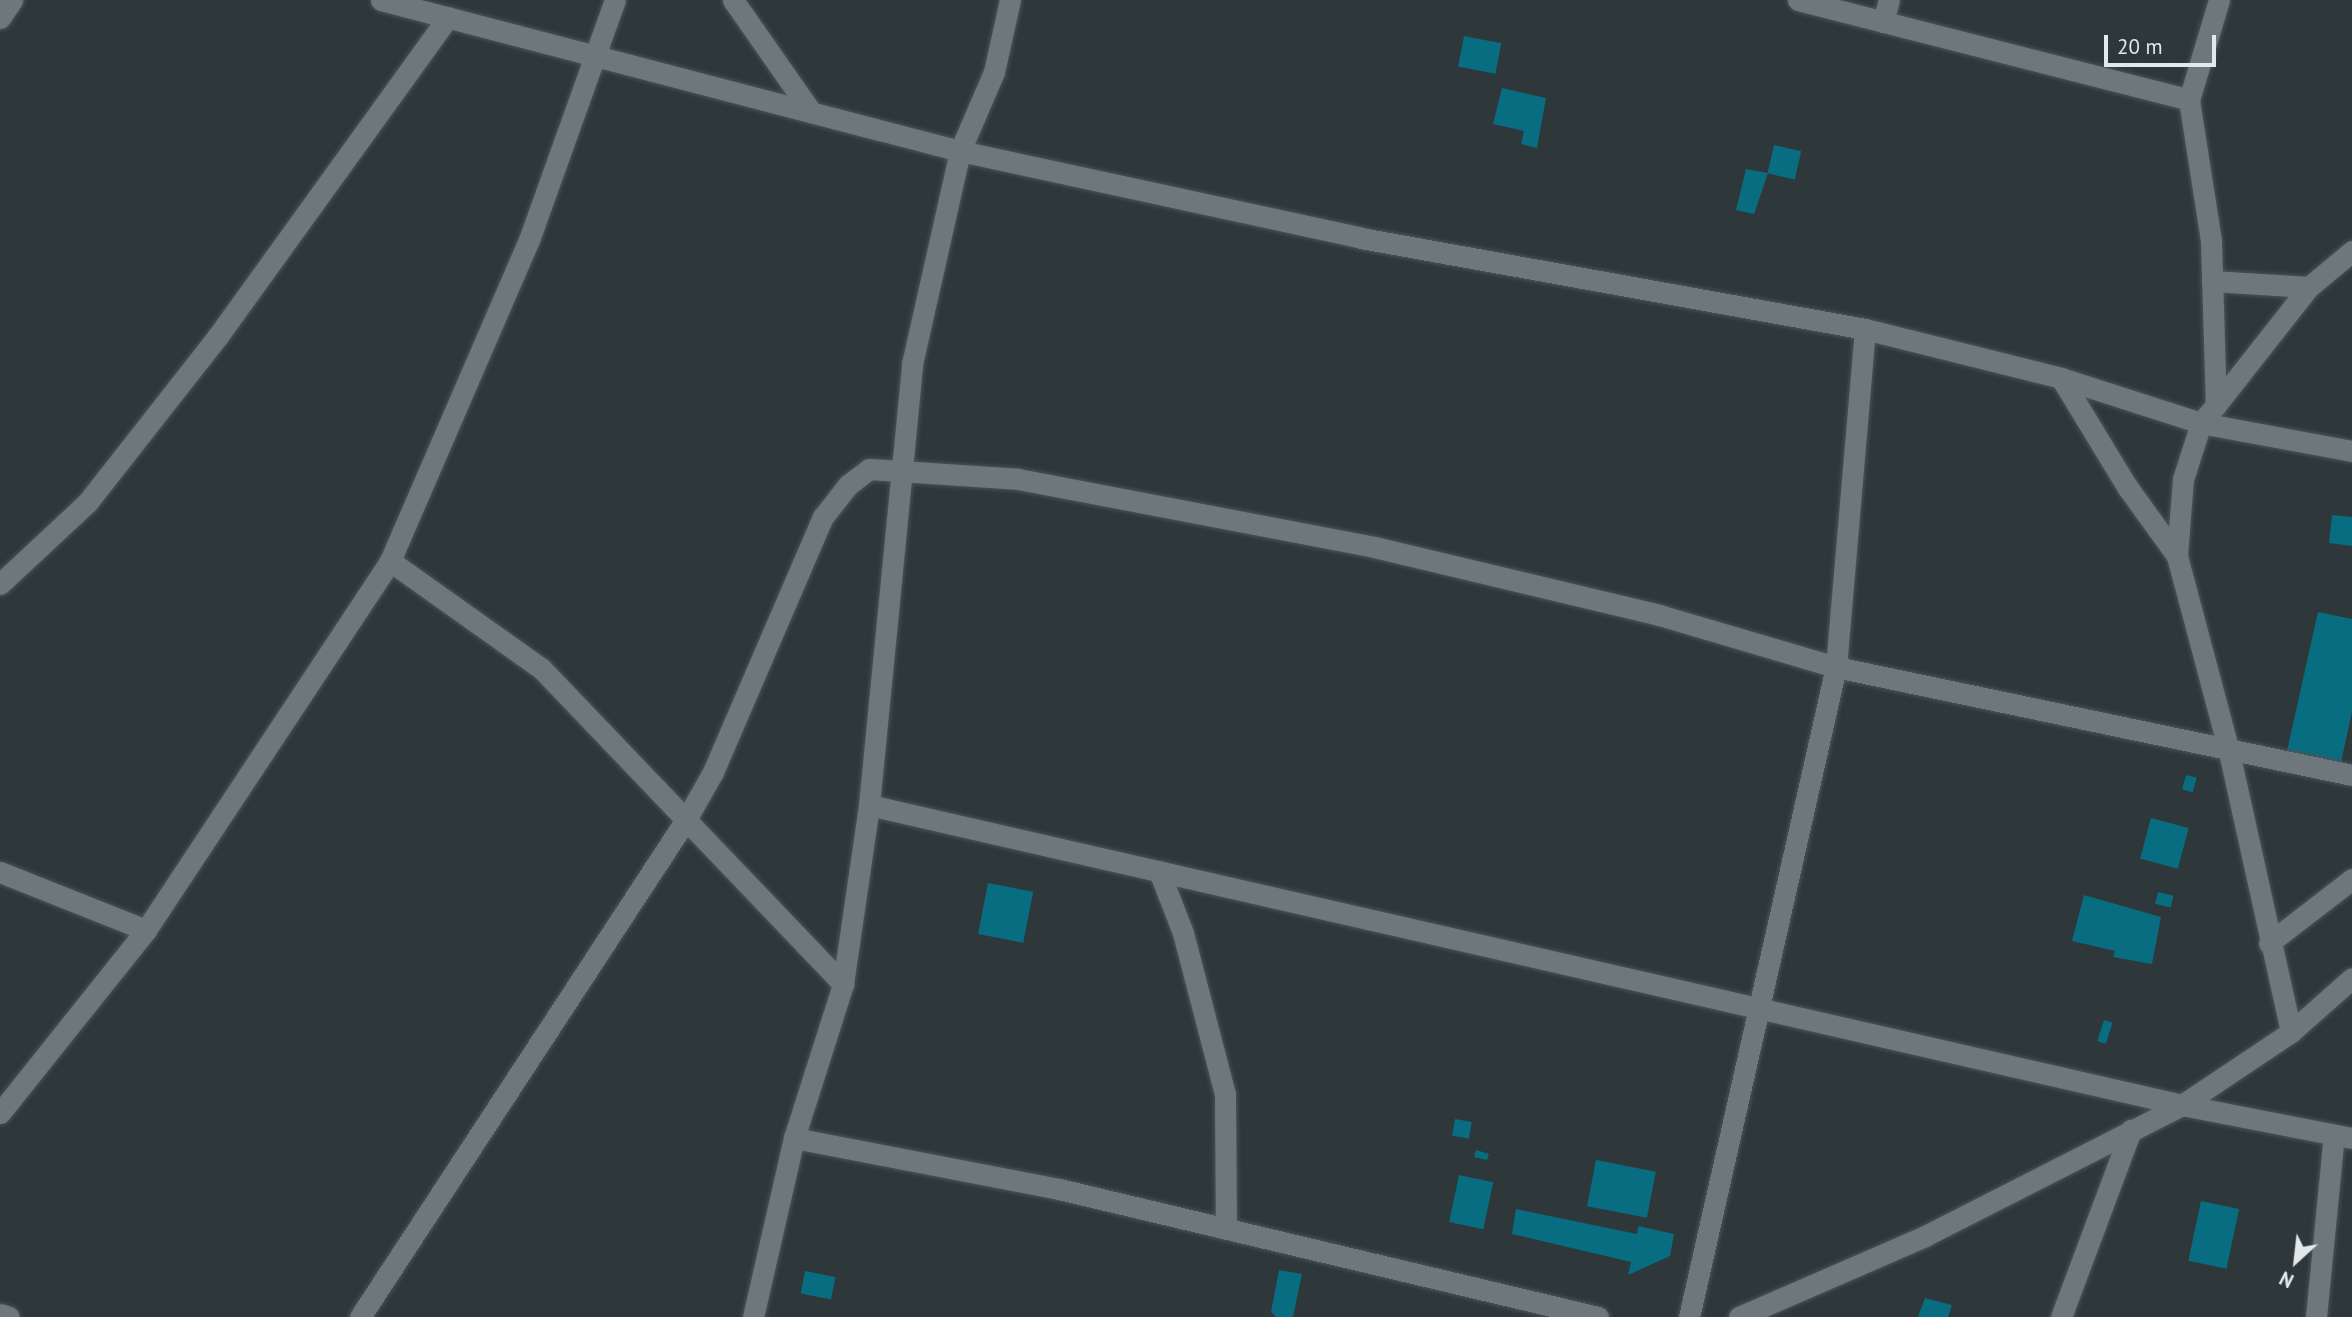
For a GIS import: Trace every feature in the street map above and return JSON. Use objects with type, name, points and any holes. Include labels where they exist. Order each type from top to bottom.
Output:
[{"type":"street","points":[[0,18],[12,0]]},
{"type":"street","points":[[381,0],[960,151],[1361,238],[1865,329],[2061,378],[2201,423],[2352,451]]},
{"type":"street","points":[[0,1112],[146,930],[390,561],[529,240],[615,0]]},
{"type":"street","points":[[733,0],[811,112]]},
{"type":"street","points":[[754,1317],[794,1138],[843,984],[869,805],[912,364],[960,151],[994,72],[1010,0]]},
{"type":"street","points":[[1798,0],[2189,100]]},
{"type":"street","points":[[1883,22],[1889,0]]},
{"type":"street","points":[[2216,405],[2211,241],[2189,100],[2219,0]]},
{"type":"street","points":[[0,584],[87,503],[218,336],[449,18]]},
{"type":"street","points":[[2291,1032],[2269,943],[2229,752],[2177,556],[2177,507],[2201,423],[2309,287],[2352,251]]},
{"type":"street","points":[[2212,281],[2309,287]]},
{"type":"street","points":[[1689,1317],[1727,1136],[1760,1007],[1836,667],[1865,329]]},
{"type":"street","points":[[2061,378],[2127,488],[2177,556]]},
{"type":"street","points":[[360,1317],[687,818],[713,772],[823,517],[848,485],[869,469],[901,468],[1018,479],[1374,547],[1659,615],[1836,667],[2229,752],[2352,775]]},
{"type":"street","points":[[390,561],[542,668],[843,984]]},
{"type":"street","points":[[869,805],[2182,1105],[2343,1137],[2316,1317]]},
{"type":"street","points":[[1159,871],[1183,933],[1225,1094],[1226,1229]]},
{"type":"street","points":[[0,872],[146,930]]},
{"type":"street","points":[[2269,943],[2352,879]]},
{"type":"street","points":[[1739,1317],[1925,1236],[2182,1105],[2291,1032],[2352,978]]},
{"type":"street","points":[[2061,1317],[2131,1130]]},
{"type":"street","points":[[794,1138],[1059,1189],[1598,1317]]},
{"type":"street","points":[[0,1314],[9,1317]]},
{"type":"building","points":[[1464,36],[1501,43],[1495,74],[1458,66]]},
{"type":"building","points":[[1502,88],[1546,98],[1537,148],[1521,144],[1524,131],[1493,124]]},
{"type":"building","points":[[1774,145],[1801,151],[1795,180],[1767,173]]},
{"type":"building","points":[[1746,169],[1768,173],[1754,214],[1736,210]]},
{"type":"building","points":[[2332,515],[2352,517],[2352,546],[2329,543]]},
{"type":"building","points":[[2318,612],[2352,619],[2352,712],[2341,762],[2287,751]]},
{"type":"building","points":[[2186,775],[2197,778],[2193,792],[2182,789]]},
{"type":"building","points":[[2151,818],[2189,828],[2178,869],[2140,859]]},
{"type":"building","points":[[988,883],[1033,892],[1023,943],[978,934]]},
{"type":"building","points":[[2158,892],[2174,896],[2171,908],[2155,904]]},
{"type":"building","points":[[2084,895],[2161,917],[2152,964],[2113,957],[2115,951],[2072,941]]},
{"type":"building","points":[[2104,1020],[2113,1023],[2106,1044],[2097,1041]]},
{"type":"building","points":[[1455,1119],[1472,1122],[1469,1139],[1452,1136]]},
{"type":"building","points":[[1476,1150],[1489,1154],[1487,1160],[1474,1157]]},
{"type":"building","points":[[1596,1160],[1656,1172],[1647,1218],[1587,1206]]},
{"type":"building","points":[[1459,1175],[1493,1182],[1483,1229],[1449,1222]]},
{"type":"building","points":[[2201,1201],[2239,1209],[2226,1269],[2188,1261]]},
{"type":"building","points":[[1516,1209],[1637,1234],[1638,1226],[1674,1234],[1670,1256],[1628,1275],[1631,1262],[1512,1234]]},
{"type":"building","points":[[1279,1270],[1302,1274],[1293,1317],[1276,1317],[1271,1312]]},
{"type":"building","points":[[805,1271],[835,1277],[831,1299],[801,1294]]},
{"type":"building","points":[[1925,1298],[1952,1305],[1948,1317],[1918,1317]]}]
